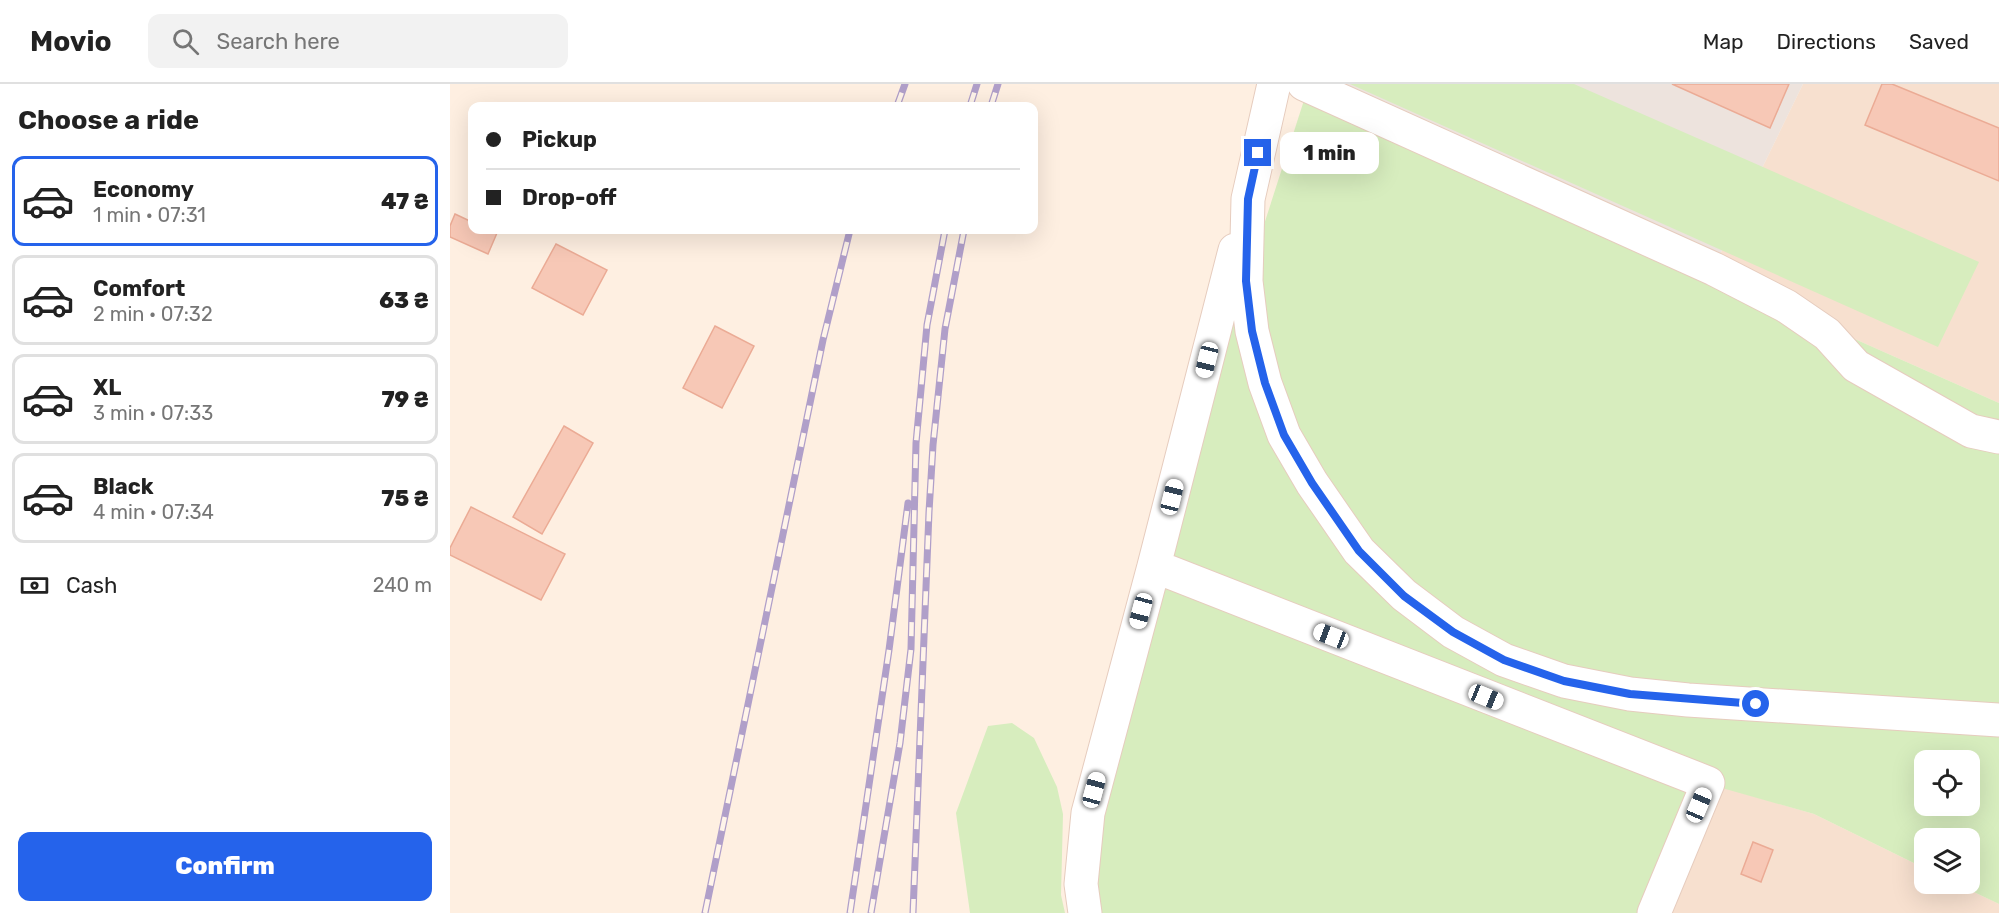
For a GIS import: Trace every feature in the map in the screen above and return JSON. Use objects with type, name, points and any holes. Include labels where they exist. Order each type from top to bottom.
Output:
[{"type":"street","points":[[1085,913],[1081,884],[1088,813],[1248,199],[1274,84]]},
{"type":"street","points":[[1304,84],[1724,274],[1786,306],[1827,334],[1856,366],[1971,431],[1999,437]]},
{"type":"street","points":[[1248,199],[1246,281],[1252,331],[1265,383],[1284,435],[1312,483],[1359,551],[1404,596],[1453,632],[1504,660],[1564,681],[1630,694],[1999,720]]},
{"type":"street","points":[[1154,566],[1708,783],[1654,913]]},
{"type":"shaded area","points":[[1291,84],[1803,84],[1710,275]]},
{"type":"shaded area","points":[[1803,84],[1999,84],[1999,403],[1710,275]]},
{"type":"shaded area","points":[[1708,783],[1814,814],[1914,863],[1914,894],[1978,894],[1999,904],[1999,913],[1654,913]]},
{"type":"green space","points":[[1350,84],[1574,84],[1979,262],[1938,347]]},
{"type":"green space","points":[[1307,91],[1710,275],[1999,403],[1999,904],[1978,894],[1980,894],[1980,828],[1914,828],[1914,863],[1814,814],[1708,784],[1654,913],[1085,913],[1081,884],[1154,566]]},
{"type":"green space","points":[[1012,723],[1034,738],[1057,787],[1063,814],[1061,895],[1065,913],[970,913],[956,813],[988,726]]},
{"type":"building","points":[[1672,84],[1789,84],[1770,128]]},
{"type":"building","points":[[1882,84],[1892,84],[1999,128],[1999,181],[1865,125]]},
{"type":"building","points":[[455,214],[468,220],[468,234],[497,234],[488,254],[450,237],[450,226]]},
{"type":"building","points":[[556,244],[607,270],[583,315],[532,288]]},
{"type":"building","points":[[715,326],[754,346],[722,408],[683,388]]},
{"type":"building","points":[[564,426],[593,443],[542,534],[513,517]]},
{"type":"building","points":[[471,507],[565,554],[541,600],[450,555],[450,548]]},
{"type":"building","points":[[1753,842],[1773,850],[1761,882],[1741,874]]},
{"type":"railway","points":[[898,102],[905,84]]},
{"type":"railway","points":[[971,102],[977,84]]},
{"type":"railway","points":[[992,102],[998,84]]},
{"type":"railway","points":[[705,913],[823,340],[849,234]]},
{"type":"railway","points":[[871,913],[900,743],[911,649],[916,443],[927,325],[944,234]]},
{"type":"railway","points":[[913,913],[933,445],[945,329],[963,234]]},
{"type":"railway","points":[[850,913],[908,503]]},
{"type":"route","points":[[1258,153],[1248,199],[1246,281],[1252,331],[1265,383],[1284,435],[1312,483],[1359,551],[1404,596],[1453,632],[1504,660],[1564,681],[1630,694],[1756,704]]}]
